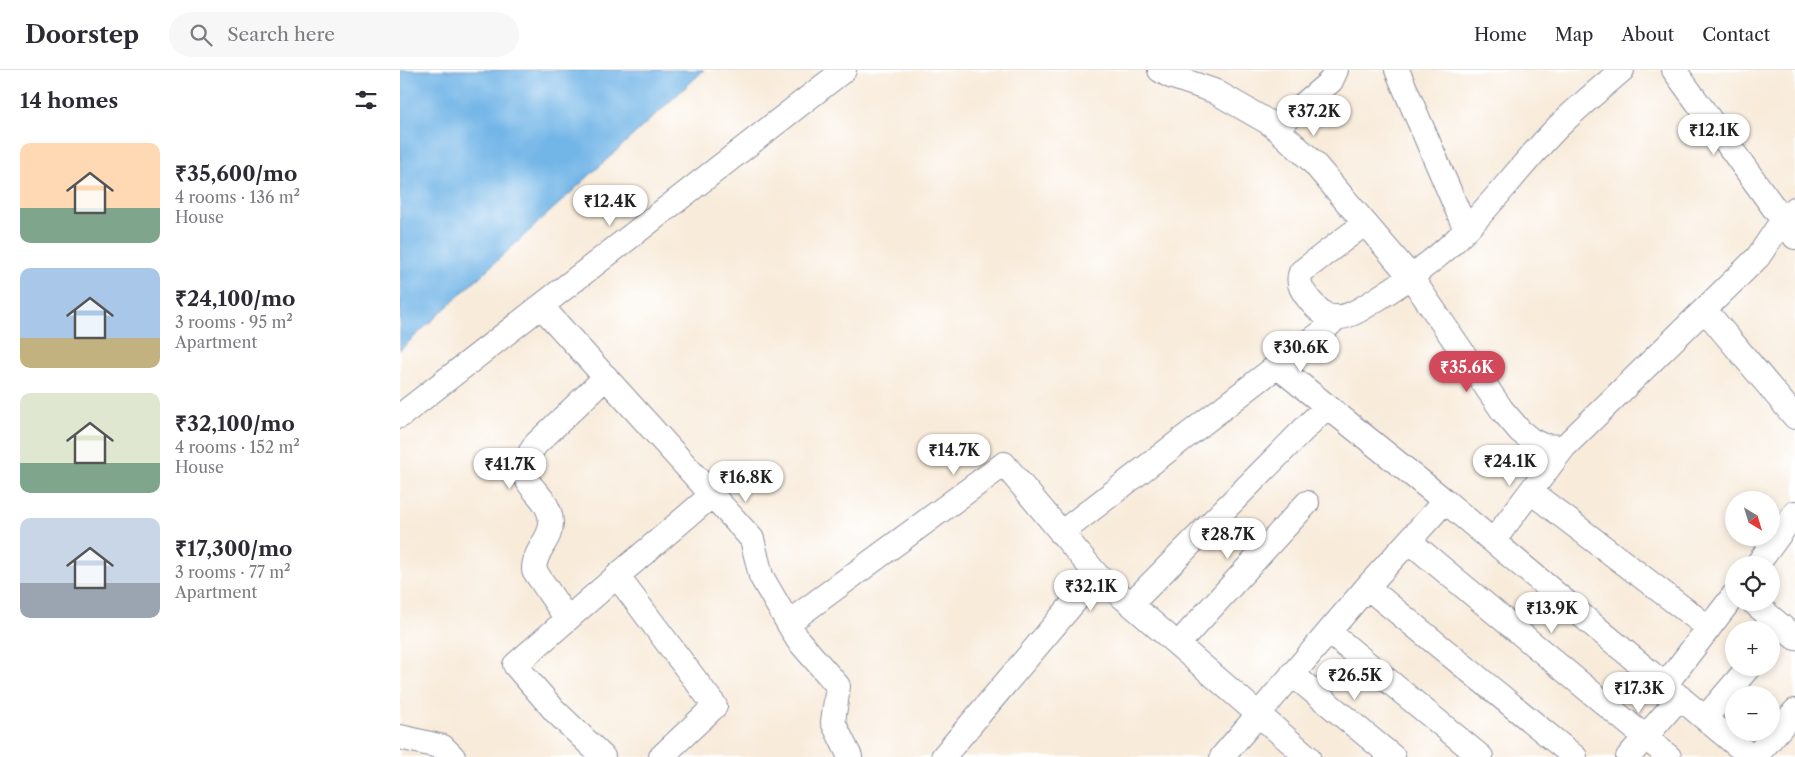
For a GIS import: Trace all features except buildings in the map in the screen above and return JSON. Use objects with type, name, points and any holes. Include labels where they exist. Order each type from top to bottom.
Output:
[{"type":"street","points":[[400,416],[844,70]]},
{"type":"street","points":[[1160,70],[1170,76],[1194,76],[1214,91],[1276,128],[1312,161],[1411,277],[1502,410],[1520,431],[1531,440],[1561,452]]},
{"type":"street","points":[[1276,128],[1331,81],[1336,70]]},
{"type":"street","points":[[1397,70],[1466,230]]},
{"type":"street","points":[[1062,533],[1311,341],[1337,318],[1362,309],[1411,277],[1466,230],[1554,131],[1622,70]]},
{"type":"street","points":[[1494,540],[1561,452],[1791,222],[1735,152],[1674,70]]},
{"type":"street","points":[[1337,318],[1327,316],[1315,306],[1305,294],[1298,278],[1304,268],[1364,224]]},
{"type":"street","points":[[541,306],[752,539],[761,576],[788,623],[798,640],[838,686],[833,722],[850,757]]},
{"type":"street","points":[[1705,310],[1795,417]]},
{"type":"street","points":[[1277,366],[1494,540],[1751,757]]},
{"type":"street","points":[[567,619],[534,570],[536,554],[548,535],[551,525],[544,502],[527,482],[524,466],[527,456],[536,444],[606,377]]},
{"type":"street","points":[[1131,604],[1327,406]]},
{"type":"street","points":[[788,623],[1004,464],[1097,575],[1308,757]]},
{"type":"street","points":[[1531,492],[1709,628]]},
{"type":"street","points":[[603,757],[555,711],[515,665],[712,495]]},
{"type":"street","points":[[1222,757],[1367,588],[1446,501]]},
{"type":"street","points":[[1178,644],[1307,502]]},
{"type":"street","points":[[1764,556],[1790,521]]},
{"type":"street","points":[[1409,541],[1669,757]]},
{"type":"street","points":[[943,757],[1097,575]]},
{"type":"street","points":[[617,576],[715,706],[661,757]]},
{"type":"street","points":[[1367,588],[1574,757]]},
{"type":"street","points":[[1628,757],[1645,737],[1709,628],[1725,607]]},
{"type":"street","points":[[1761,611],[1783,635]]},
{"type":"street","points":[[1329,632],[1481,757]]},
{"type":"street","points":[[1292,674],[1393,757]]},
{"type":"street","points":[[1705,718],[1741,676]]},
{"type":"street","points":[[1755,757],[1795,711]]},
{"type":"street","points":[[400,737],[443,747],[453,757]]},
{"type":"water","points":[[400,70],[704,70],[400,350]]}]
